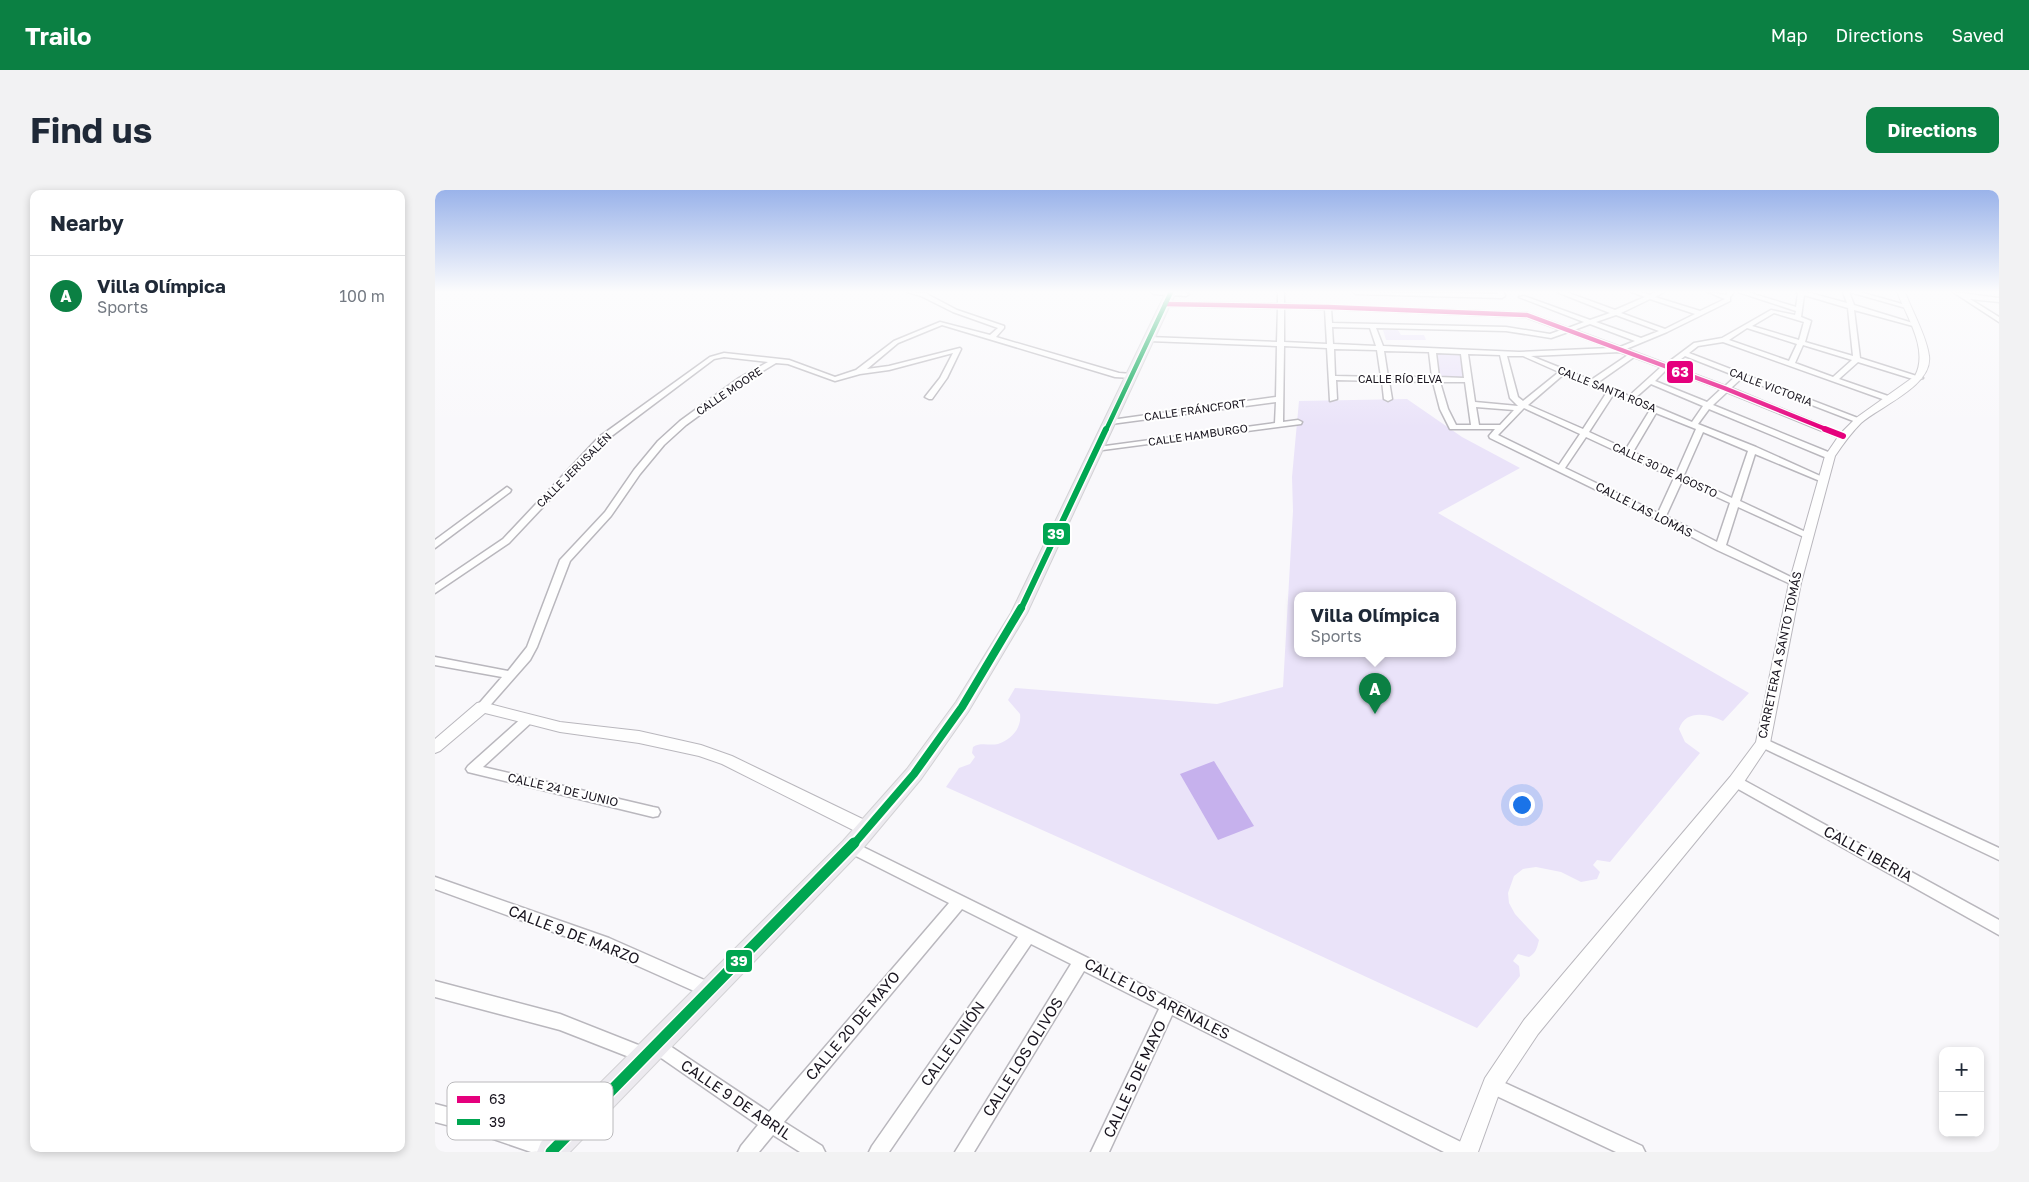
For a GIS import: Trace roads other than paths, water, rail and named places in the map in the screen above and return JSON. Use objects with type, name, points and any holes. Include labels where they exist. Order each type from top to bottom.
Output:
[{"type":"main road","points":[[613,1090],[851,847],[913,774],[983,672],[1019,613],[1099,449],[1149,339]]},
{"type":"main road","points":[[552,1151],[563,1140]]},
{"type":"street","name":"CALLE MOORE","points":[[482,707],[532,647],[565,560],[608,514],[637,472],[661,443],[683,423],[742,380],[777,360],[789,362],[835,379],[859,372],[896,342],[908,337]]},
{"type":"street","name":"CALLE MOORE","points":[[992,337],[1118,375],[1132,376]]},
{"type":"street","points":[[1279,424],[1280,337]]},
{"type":"street","points":[[1330,337],[1333,399]]},
{"type":"street","points":[[1376,337],[1380,348],[1383,378],[1388,398]]},
{"type":"street","points":[[1586,337],[1724,388],[1843,436]]},
{"type":"street","points":[[1631,337],[1642,341]]},
{"type":"street","name":"CALLE SANTA ROSA","points":[[1519,354],[1619,350],[1651,337]]},
{"type":"street","points":[[1631,398],[1666,366],[1697,344],[1724,340],[1729,337]]},
{"type":"street","points":[[1783,337],[1919,378],[1926,360],[1918,337]]},
{"type":"street","points":[[1791,364],[1804,337]]},
{"type":"street","points":[[1854,337],[1857,359]]},
{"type":"street","points":[[1149,339],[1519,354]]},
{"type":"street","points":[[1724,340],[1888,399]]},
{"type":"street","points":[[859,372],[889,368],[958,349],[943,378],[929,397]]},
{"type":"street","points":[[1432,350],[1435,378],[1445,413],[1453,427],[1502,427],[1563,372]]},
{"type":"street","points":[[1464,351],[1475,427]]},
{"type":"street","points":[[1503,353],[1514,398],[1522,407]]},
{"type":"street","name":"CALLE VICTORIA","points":[[1683,353],[1859,420]]},
{"type":"street","name":"CALLE SANTA ROSA","points":[[1519,354],[1631,398],[1823,478]]},
{"type":"street","points":[[1540,354],[1553,368]]},
{"type":"street","name":"CALLE JERUSALÉN","points":[[435,590],[506,540],[602,439],[699,365],[712,358],[724,355],[777,360]]},
{"type":"street","points":[[1592,383],[1632,355]]},
{"type":"street","points":[[1833,380],[1857,359]]},
{"type":"street","points":[[1660,519],[1697,426],[1708,405],[1724,388],[1741,375]]},
{"type":"street","name":"CALLE RÍO ELVA","points":[[1332,378],[1435,378],[1468,380]]},
{"type":"street","name":"CARRETERA A SANTO TOMÁS","points":[[1465,1152],[1492,1085],[1531,1027],[1736,781],[1763,743],[1795,584],[1830,456],[1843,436],[1859,420],[1919,378]]},
{"type":"street","points":[[1649,381],[1830,456]]},
{"type":"street","points":[[1561,468],[1612,391]]},
{"type":"street","name":"CALLE FRÁNCFORT","points":[[1111,422],[1279,399]]},
{"type":"street","name":"CALLE 30 DE AGOSTO","points":[[1472,404],[1522,407],[1584,432],[1807,535]]},
{"type":"street","points":[[1628,453],[1655,408]]},
{"type":"street","name":"CALLE HAMBURGO","points":[[1099,449],[1298,422]]},
{"type":"street","name":"CALLE LAS LOMAS","points":[[1502,427],[1493,436],[1795,584]]},
{"type":"street","points":[[1720,548],[1753,449]]},
{"type":"street","points":[[435,544],[507,490]]},
{"type":"street","points":[[435,661],[510,675]]},
{"type":"street","points":[[435,747],[482,707],[560,727],[639,736],[701,751],[727,760],[867,829]]},
{"type":"street","name":"CALLE 24 DE JUNIO","points":[[528,719],[472,768],[653,812]]},
{"type":"street","points":[[1763,743],[1999,854]]},
{"type":"street","name":"CALLE IBERIA","points":[[1736,781],[1999,928]]},
{"type":"street","name":"CALLE LOS ARENALES","points":[[851,847],[1465,1152]]},
{"type":"street","name":"CALLE 9 DE MARZO","points":[[435,883],[603,943],[712,991]]},
{"type":"street","name":"CALLE 20 DE MAYO","points":[[747,1152],[960,901]]},
{"type":"street","name":"CALLE UNIÓN","points":[[878,1152],[1029,935]]},
{"type":"street","name":"CALLE LOS OLIVOS","points":[[964,1152],[1081,962]]},
{"type":"street","name":"CALLE 9 DE ABRIL","points":[[435,989],[560,1022],[652,1051],[816,1152]]},
{"type":"street","name":"CALLE 5 DE MAYO","points":[[1100,1152],[1169,1005]]},
{"type":"street","points":[[1492,1085],[1636,1152]]},
{"type":"street","points":[[521,1140],[552,1151]]},
{"type":"place","name":"Villa Olímpica","points":[[1375,714]]}]
